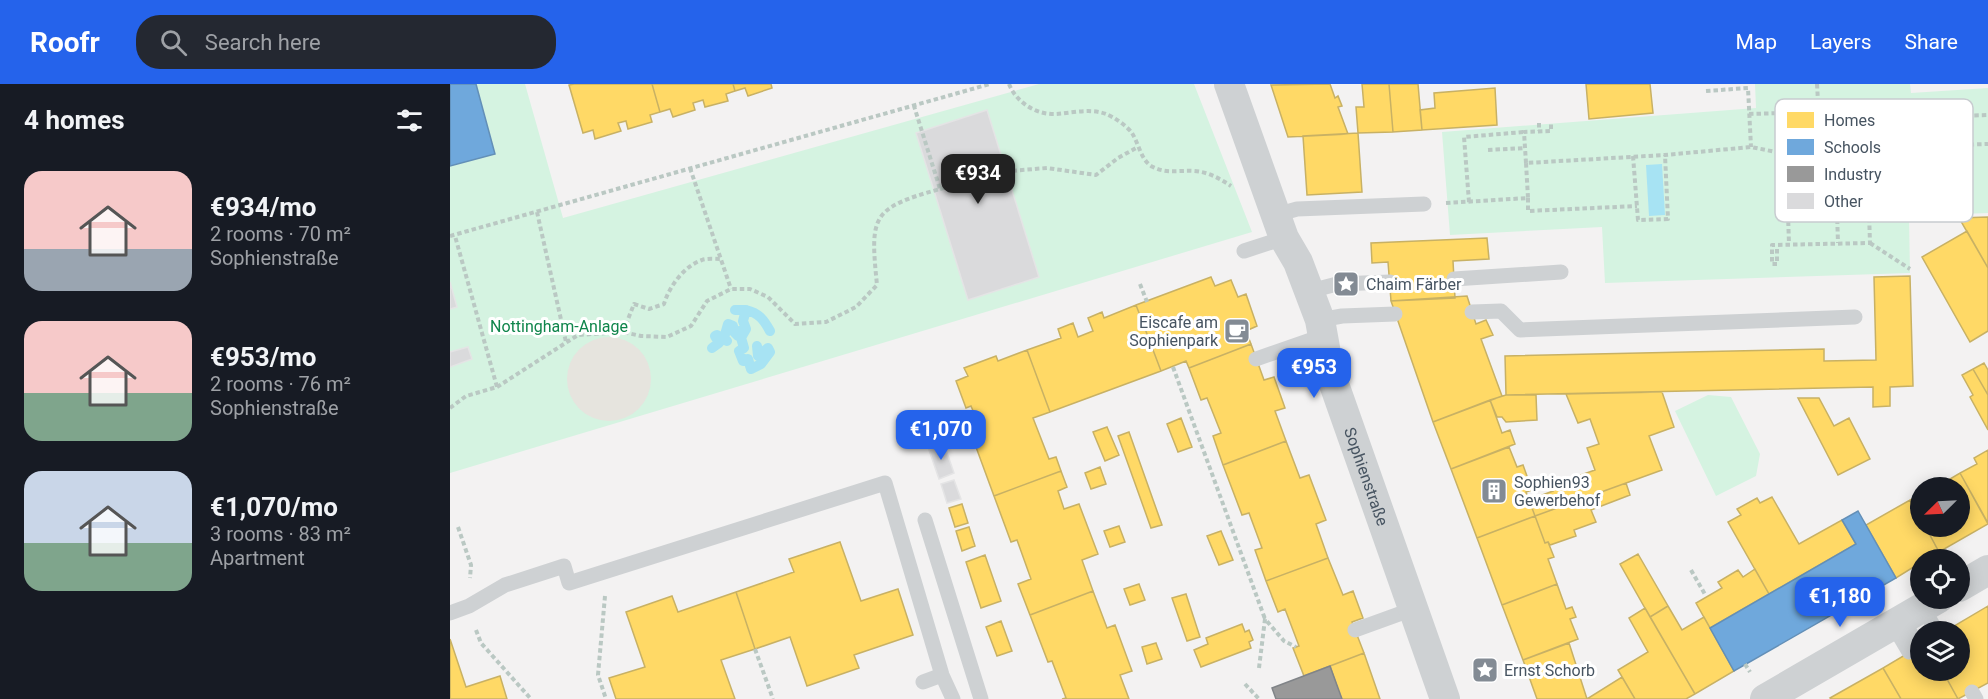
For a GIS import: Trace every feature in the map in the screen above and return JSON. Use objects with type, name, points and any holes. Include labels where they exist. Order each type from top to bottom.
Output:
[{"type":"street","name":"Sophienstraße","points":[[1229,84],[1276,216],[1310,291],[1321,328],[1329,370],[1445,699]]},
{"type":"street","points":[[1970,581],[1988,570]]},
{"type":"street","points":[[1765,699],[1919,616]]},
{"type":"lane","points":[[1244,251],[1276,216],[1297,210],[1424,204]]},
{"type":"lane","points":[[1454,279],[1561,272]]},
{"type":"lane","points":[[1310,291],[1337,284],[1390,282]]},
{"type":"lane","points":[[1472,312],[1501,311],[1520,330],[1855,317]]},
{"type":"lane","points":[[1256,359],[1342,316],[1395,314]]},
{"type":"lane","points":[[450,613],[469,606],[505,585],[564,566],[569,582],[885,483],[942,675],[953,699]]},
{"type":"lane","points":[[925,520],[981,699]]},
{"type":"lane","points":[[1356,630],[1413,609]]},
{"type":"lane","points":[[923,682],[942,675]]},
{"type":"path","points":[[497,387],[452,236],[990,84]]},
{"type":"path","points":[[1009,84],[1013,95],[1027,106],[1049,114],[1081,111],[1105,114],[1131,132],[1150,166],[1166,172],[1196,171],[1217,176],[1276,216]]},
{"type":"path","points":[[1817,84],[1818,99]]},
{"type":"path","points":[[1706,91],[1748,88],[1751,147]]},
{"type":"path","points":[[914,106],[940,189]]},
{"type":"path","points":[[1749,114],[1775,113]]},
{"type":"path","points":[[1469,202],[1464,137],[1551,130],[1551,122]]},
{"type":"path","points":[[1539,123],[1539,131]]},
{"type":"path","points":[[1524,132],[1528,211],[1637,206]]},
{"type":"path","points":[[1973,144],[1988,144]]},
{"type":"path","points":[[450,408],[466,396],[497,387],[578,335],[623,332],[641,336],[667,337],[691,326],[707,301],[731,289],[750,289],[768,297],[795,324],[826,322],[856,307],[877,285],[874,229],[885,210],[904,199],[997,172],[1047,168],[1096,175],[1118,158],[1138,147]]},
{"type":"path","points":[[1526,163],[1665,155],[1751,147],[1775,152]]},
{"type":"path","points":[[1488,150],[1525,148]]},
{"type":"path","points":[[1633,156],[1638,220],[1668,219],[1665,155]]},
{"type":"path","points":[[690,168],[731,289]]},
{"type":"path","points":[[1424,204],[1528,198]]},
{"type":"path","points":[[537,212],[566,342]]},
{"type":"path","points":[[1788,222],[1789,244]]},
{"type":"path","points":[[1837,222],[1838,243]]},
{"type":"path","points":[[1869,222],[1870,243]]},
{"type":"path","points":[[1777,249],[1778,264],[1772,264],[1772,245],[1870,243],[1910,269]]},
{"type":"path","points":[[623,332],[634,304],[649,309],[664,304],[668,291],[686,270],[701,260],[722,259]]},
{"type":"path","points":[[1140,284],[1147,302]]},
{"type":"path","points":[[1173,367],[1265,619],[1284,641],[1296,647]]},
{"type":"path","points":[[458,527],[471,565],[469,606],[481,643],[531,699]]},
{"type":"path","points":[[606,699],[598,675],[608,570]]},
{"type":"path","points":[[1691,570],[1706,596]]},
{"type":"path","points":[[1259,668],[1265,619]]},
{"type":"path","points":[[755,649],[773,699]]},
{"type":"path","points":[[1245,684],[1259,699]]},
{"type":"green space","name":"Nottingham-Anlage","points":[[450,84],[525,84],[563,218],[1039,84],[1194,84],[1252,232],[450,473]]},
{"type":"green space","points":[[1755,84],[1910,84],[1911,93],[1988,88],[1988,213],[1973,214],[1973,99],[1775,99],[1775,222],[1909,222],[1910,273],[1605,283],[1602,227],[1450,235],[1442,132],[1756,108]]},
{"type":"green space","points":[[1708,395],[1731,397],[1760,454],[1756,476],[1716,496],[1675,411]]},
{"type":"sand","points":[[609,337],[632,344],[644,356],[651,379],[644,402],[632,414],[609,421],[586,414],[574,402],[567,379],[574,356],[586,344]]},
{"type":"water","points":[[1662,164],[1665,215],[1649,216],[1646,165]]},
{"type":"building: Homes","points":[[652,84],[660,112],[650,115],[652,122],[628,129],[626,121],[618,123],[621,131],[595,139],[593,130],[583,133],[569,85]]},
{"type":"building: Homes","points":[[652,84],[733,84],[735,91],[726,94],[728,101],[705,107],[703,100],[693,103],[695,110],[673,117],[670,109],[660,112]]},
{"type":"building: Homes","points":[[733,84],[771,84],[772,88],[748,96],[745,88],[735,91]]},
{"type":"building: Homes","points":[[1330,84],[1335,98],[1338,96],[1342,106],[1338,107],[1348,134],[1288,137],[1271,85]]},
{"type":"building: Homes","points":[[1362,84],[1389,84],[1393,132],[1358,133],[1356,107],[1364,107]]},
{"type":"building: Homes","points":[[1389,84],[1418,84],[1422,130],[1393,132]]},
{"type":"building: Homes","points":[[1586,84],[1650,84],[1653,113],[1589,119]]},
{"type":"building: Homes","points":[[1495,88],[1497,125],[1422,130],[1420,110],[1435,108],[1434,93]]},
{"type":"building: Homes","points":[[1358,133],[1362,192],[1307,195],[1303,136]]},
{"type":"building: Homes","points":[[1988,217],[1988,268],[1961,222],[1973,222],[1973,218]]},
{"type":"building: Homes","points":[[1967,231],[1988,268],[1988,331],[1970,342],[1922,257]]},
{"type":"building: Homes","points":[[1487,238],[1489,259],[1453,261],[1455,298],[1391,301],[1388,262],[1372,263],[1371,243]]},
{"type":"building: Homes","points":[[1910,276],[1913,386],[1890,387],[1890,406],[1873,407],[1873,387],[1506,395],[1505,356],[1824,349],[1824,361],[1876,360],[1874,277]]},
{"type":"building: Homes","points":[[1211,277],[1215,286],[1231,280],[1238,297],[1246,294],[1257,326],[1246,331],[1251,344],[1189,368],[1186,361],[1161,371],[1136,305]]},
{"type":"building: Homes","points":[[1467,296],[1476,324],[1486,320],[1493,335],[1481,339],[1502,396],[1433,422],[1391,301]]},
{"type":"building: Homes","points":[[1136,305],[1161,371],[1050,412],[1027,350],[1061,338],[1058,329],[1073,323],[1078,337],[1093,331],[1088,318],[1102,312],[1104,318]]},
{"type":"building: Homes","points":[[1251,344],[1264,380],[1274,377],[1285,408],[1275,411],[1286,441],[1223,465],[1213,436],[1221,433],[1207,398],[1201,400],[1189,368]]},
{"type":"building: Homes","points":[[1027,350],[1050,412],[1033,418],[1049,459],[1056,457],[1061,471],[994,496],[973,439],[983,435],[971,406],[966,408],[956,381],[968,376],[964,368],[996,356],[998,361]]},
{"type":"building: Homes","points":[[1984,363],[1988,370],[1988,395],[1973,369]]},
{"type":"building: Homes","points":[[1973,369],[1988,395],[1988,430],[1970,397],[1973,395],[1962,375]]},
{"type":"building: Homes","points":[[1662,392],[1674,427],[1649,436],[1662,470],[1535,516],[1529,500],[1553,491],[1550,486],[1595,470],[1587,448],[1599,444],[1590,419],[1578,423],[1566,394]]},
{"type":"building: Homes","points":[[1506,395],[1536,395],[1537,420],[1506,422],[1502,417],[1497,417],[1490,400]]},
{"type":"building: Homes","points":[[1798,398],[1819,398],[1834,426],[1849,418],[1870,459],[1838,475]]},
{"type":"building: Homes","points":[[1490,400],[1502,433],[1510,430],[1515,444],[1451,469],[1433,422]]},
{"type":"building: Homes","points":[[1181,418],[1192,447],[1178,452],[1167,424]]},
{"type":"building: Homes","points":[[1107,427],[1119,455],[1105,461],[1093,432]]},
{"type":"building: Homes","points":[[1129,432],[1162,525],[1151,528],[1118,436]]},
{"type":"building: Homes","points":[[1286,441],[1300,478],[1309,475],[1326,520],[1316,524],[1328,558],[1266,581],[1255,550],[1262,548],[1249,513],[1242,515],[1223,465]]},
{"type":"building: Homes","name":"Sophien93 Gewerbehof","points":[[1509,447],[1517,467],[1523,465],[1532,490],[1526,492],[1535,516],[1477,538],[1451,469]]},
{"type":"building: Homes","points":[[1988,450],[1988,523],[1970,491],[1970,477],[1962,477],[1960,473],[1977,464],[1974,458]]},
{"type":"building: Homes","points":[[1100,467],[1106,484],[1091,489],[1085,473]]},
{"type":"building: Homes","points":[[1061,471],[1067,487],[1058,491],[1064,509],[1079,504],[1098,554],[1082,560],[1093,591],[1030,615],[1018,584],[1031,579],[1017,540],[1011,542],[994,496]]},
{"type":"building: Homes","points":[[1626,483],[1630,495],[1591,510],[1596,522],[1574,530],[1576,536],[1550,545],[1548,542],[1545,543],[1535,516]]},
{"type":"building: Homes","points":[[1970,491],[1988,524],[1970,534]]},
{"type":"building: Homes","points":[[1772,497],[1799,544],[1842,520],[1856,544],[1769,594],[1728,522],[1741,515],[1737,509],[1757,498],[1760,503]]},
{"type":"building: Homes","points":[[1910,500],[1910,537],[1931,537],[1937,549],[1910,549],[1910,569],[1896,578],[1866,525]]},
{"type":"building: Homes","points":[[962,504],[968,523],[955,527],[949,508]]},
{"type":"building: Homes","points":[[1535,516],[1545,543],[1548,542],[1554,557],[1548,559],[1557,584],[1502,605],[1477,538]]},
{"type":"building: Homes","points":[[1119,526],[1125,542],[1110,547],[1104,531]]},
{"type":"building: Homes","points":[[969,527],[975,546],[962,551],[956,531]]},
{"type":"building: Homes","points":[[1221,531],[1233,560],[1219,565],[1207,536]]},
{"type":"building: Homes","points":[[1931,537],[1965,537],[1944,549],[1937,549]]},
{"type":"building: Homes","points":[[840,542],[861,601],[898,589],[913,635],[854,655],[859,668],[807,686],[790,637],[755,649],[736,592],[794,572],[789,559]]},
{"type":"building: Homes","points":[[1638,554],[1668,606],[1650,617],[1620,564]]},
{"type":"building: Homes","points":[[985,555],[1001,601],[981,608],[966,562]]},
{"type":"building: Homes","points":[[1328,558],[1343,595],[1353,591],[1363,618],[1352,622],[1364,653],[1304,676],[1293,648],[1299,646],[1285,609],[1278,612],[1266,581]]},
{"type":"building: Homes","points":[[1755,569],[1769,594],[1710,628],[1696,603],[1722,588],[1718,582],[1738,570],[1743,577]]},
{"type":"building: Homes","points":[[1139,584],[1145,600],[1130,605],[1124,589]]},
{"type":"building: Homes","points":[[1557,584],[1566,609],[1572,607],[1576,617],[1570,619],[1578,639],[1523,660],[1502,605]]},
{"type":"building: Homes","points":[[1093,591],[1107,628],[1115,625],[1132,671],[1120,675],[1129,699],[1062,699],[1066,698],[1052,661],[1048,662],[1030,615]]},
{"type":"building: Homes","points":[[736,592],[755,649],[721,660],[735,699],[616,699],[609,678],[645,667],[626,612],[672,596],[678,612]]},
{"type":"building: Homes","points":[[1186,594],[1200,637],[1187,641],[1172,598]]},
{"type":"building: Homes","points":[[1668,606],[1682,630],[1704,617],[1734,671],[1695,694],[1650,617]]},
{"type":"building: Homes","points":[[1988,606],[1988,683],[1958,699],[1948,681],[1970,681],[1970,621],[1963,621]]},
{"type":"building: Homes","points":[[1645,608],[1695,694],[1686,699],[1635,699],[1618,670],[1648,652],[1629,618]]},
{"type":"building: Homes","points":[[1001,621],[1012,651],[997,656],[986,627]]},
{"type":"building: Homes","points":[[1242,624],[1245,632],[1249,630],[1253,640],[1249,642],[1251,648],[1201,667],[1194,650],[1208,644],[1206,638]]},
{"type":"building: Homes","points":[[450,639],[466,687],[500,676],[507,699],[450,699]]},
{"type":"building: Homes","points":[[1156,643],[1162,659],[1147,664],[1142,647]]},
{"type":"building: Homes","points":[[1569,643],[1587,699],[1537,699],[1523,660]]},
{"type":"building: Homes","points":[[1910,652],[1910,681],[1948,681],[1958,699],[1901,699],[1883,668]]},
{"type":"building: Homes","points":[[1364,653],[1380,699],[1341,699],[1330,666]]},
{"type":"building: Homes","points":[[1883,668],[1901,699],[1830,698]]},
{"type":"building: Homes","points":[[1622,677],[1635,699],[1587,699]]},
{"type":"building: Schools","points":[[450,84],[476,84],[495,154],[450,166]]},
{"type":"building: Schools","points":[[1858,511],[1896,578],[1734,671],[1710,628],[1856,544],[1842,520]]},
{"type":"building: Industry","points":[[1330,666],[1342,699],[1276,699],[1272,688]]},
{"type":"building: Other","points":[[987,110],[1039,277],[968,300],[916,133]]},
{"type":"building: Other","points":[[450,282],[457,307],[450,309]]},
{"type":"building: Other","points":[[468,347],[472,359],[450,367],[450,352]]},
{"type":"building: Other","points":[[944,444],[954,473],[939,479],[929,450]]},
{"type":"building: Other","points":[[954,480],[961,499],[947,503],[941,484]]},
{"type":"waterway","points":[[735,310],[746,310],[743,321],[746,329],[742,336]]},
{"type":"waterway","points":[[746,310],[761,318],[770,331]]},
{"type":"waterway","points":[[712,348],[719,343],[715,336],[717,335],[727,341],[724,338],[728,324],[733,326],[738,336],[741,336]]},
{"type":"waterway","points":[[739,331],[744,348],[739,351],[743,361],[748,359],[751,369],[761,364],[770,352],[768,348],[758,356],[757,346]]},
{"type":"place","name":"Chaim Färber","points":[[1346,284]]},
{"type":"place","name":"Eiscafe am Sophienpark","points":[[1237,331]]},
{"type":"place","name":"Sophien93 Gewerbehof","points":[[1494,491]]},
{"type":"place","name":"Ernst Schorb","points":[[1485,670]]}]
